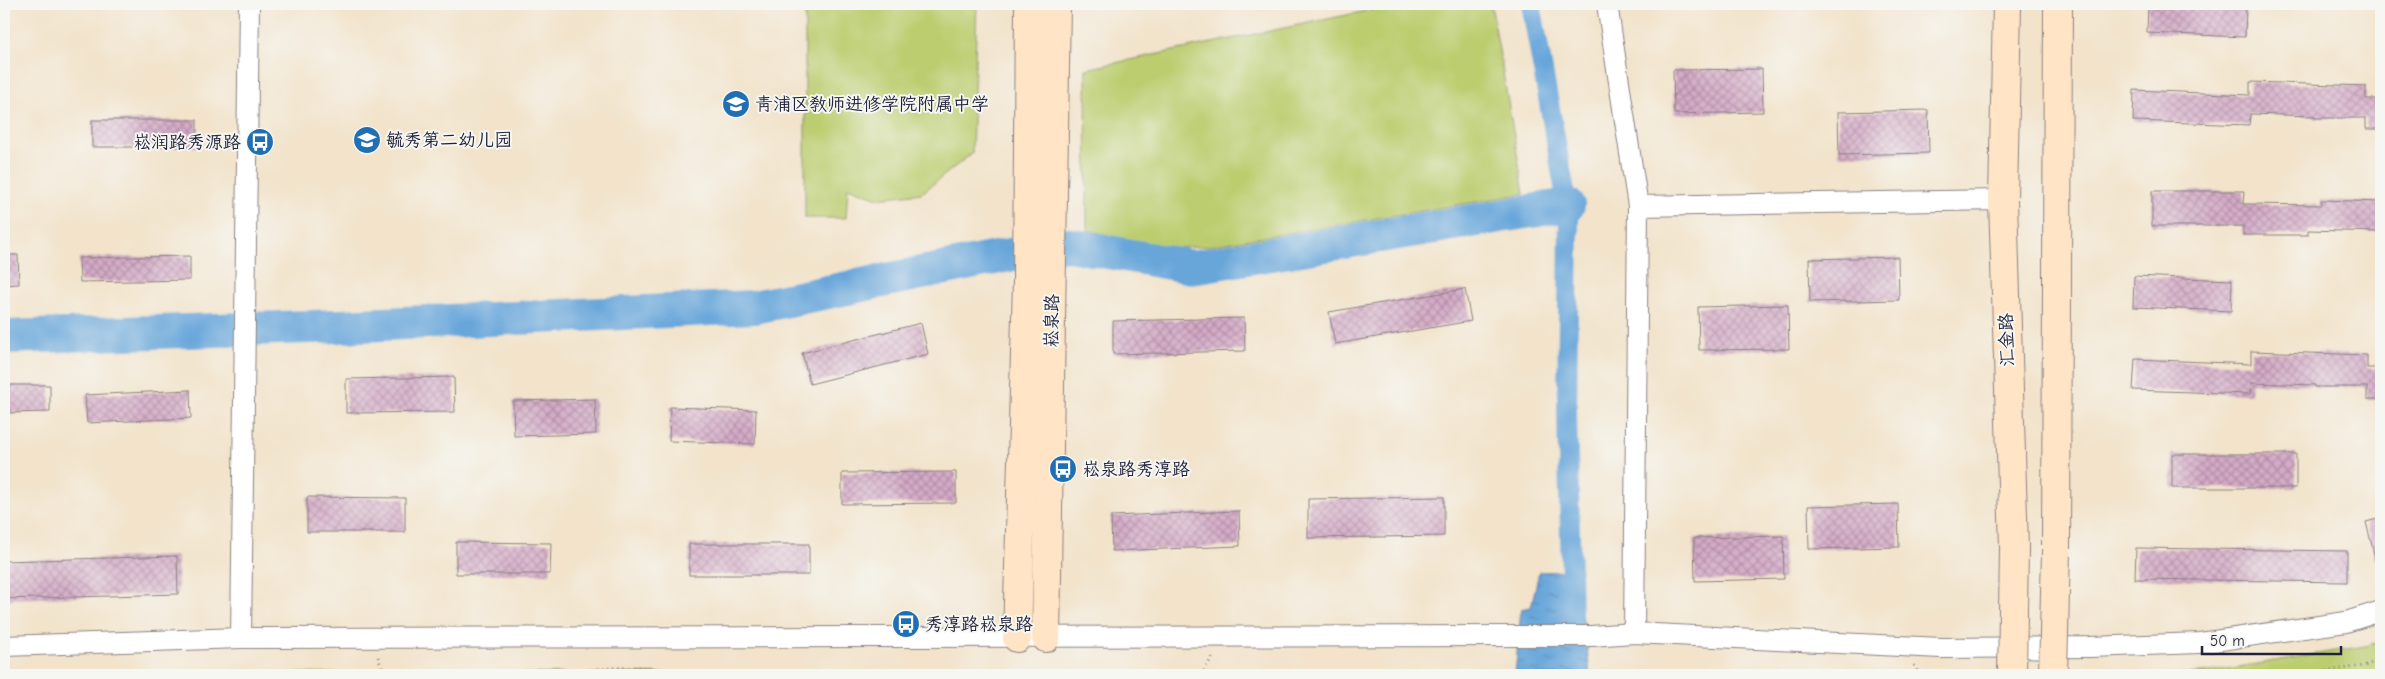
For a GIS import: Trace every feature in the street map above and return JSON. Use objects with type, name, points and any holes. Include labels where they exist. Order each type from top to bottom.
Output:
[{"type":"main road","name":"崧泉路","points":[[1029,4],[1040,221],[1046,638]]},
{"type":"main road","name":"崧泉路","points":[[1040,221],[1056,4]]},
{"type":"main road","name":"汇金路","points":[[2007,4],[2003,200],[2014,548],[2012,675]]},
{"type":"main road","points":[[2053,675],[2056,550],[2058,4]]},
{"type":"main road","name":"崧泉路","points":[[1017,638],[1040,279]]},
{"type":"street","points":[[241,638],[249,4]]},
{"type":"street","points":[[1607,4],[1638,206],[1634,633]]},
{"type":"street","points":[[1638,206],[2003,200]]},
{"type":"street","points":[[4,646],[241,638],[1046,638],[1161,636],[1591,636],[1634,633],[1941,648],[2090,647],[2200,643],[2346,622],[2381,611]]},
{"type":"path","points":[[2296,675],[2364,666],[2381,660]]},
{"type":"path","points":[[569,675],[626,667],[671,669],[713,675]]},
{"type":"green space","points":[[805,4],[977,4],[972,153],[922,193],[878,198],[848,187],[846,218],[805,218]]},
{"type":"green space","points":[[1400,4],[1491,4],[1524,194],[1209,246],[1165,249],[1087,230],[1086,69]]},
{"type":"green space","points":[[2381,641],[2381,675],[2166,675],[2203,673],[2365,646]]},
{"type":"green space","points":[[4,673],[1922,675],[4,675]]},
{"type":"water","points":[[1565,571],[1584,623],[1590,675],[1515,675],[1521,609],[1531,607],[1539,572]]},
{"type":"building","points":[[2148,4],[2246,6],[2245,37],[2147,33]]},
{"type":"building","points":[[1762,69],[1763,112],[1674,114],[1673,70]]},
{"type":"building","points":[[2250,82],[2366,86],[2366,99],[2381,99],[2381,129],[2366,129],[2366,118],[2315,118],[2315,116],[2250,114],[2249,125],[2133,121],[2134,90],[2250,95]]},
{"type":"building","points":[[1928,110],[1929,153],[1839,155],[1838,112]]},
{"type":"building","points":[[92,120],[197,120],[197,147],[92,147]]},
{"type":"building","points":[[2152,191],[2244,191],[2243,204],[2321,205],[2321,200],[2381,202],[2381,232],[2308,230],[2308,235],[2243,235],[2243,226],[2152,226]]},
{"type":"building","points":[[4,255],[18,255],[19,284],[4,285]]},
{"type":"building","points":[[190,256],[190,280],[80,282],[79,258]]},
{"type":"building","points":[[1898,257],[1899,300],[1810,302],[1809,259]]},
{"type":"building","points":[[2134,276],[2232,280],[2231,311],[2133,307]]},
{"type":"building","points":[[1465,289],[1471,321],[1335,344],[1329,312]]},
{"type":"building","points":[[1788,305],[1789,349],[1699,350],[1698,307]]},
{"type":"building","points":[[1244,318],[1245,351],[1113,354],[1113,321]]},
{"type":"building","points":[[921,323],[928,354],[810,384],[802,353]]},
{"type":"building","points":[[2251,351],[2367,355],[2367,368],[2381,368],[2381,399],[2367,399],[2367,387],[2315,387],[2315,385],[2251,383],[2250,394],[2133,390],[2135,359],[2251,364]]},
{"type":"building","points":[[454,377],[455,412],[346,413],[346,379]]},
{"type":"building","points":[[4,385],[50,385],[50,412],[4,413]]},
{"type":"building","points":[[190,390],[191,418],[87,423],[85,395]]},
{"type":"building","points":[[595,399],[596,434],[514,436],[513,401]]},
{"type":"building","points":[[670,407],[756,410],[755,444],[669,441]]},
{"type":"building","points":[[2172,454],[2296,454],[2296,488],[2172,488]]},
{"type":"building","points":[[956,472],[956,503],[842,504],[842,473]]},
{"type":"building","points":[[307,497],[405,498],[405,532],[307,532]]},
{"type":"building","points":[[1444,497],[1444,536],[1308,538],[1308,499]]},
{"type":"building","points":[[1898,504],[1899,547],[1809,549],[1808,506]]},
{"type":"building","points":[[1239,511],[1240,546],[1112,551],[1111,516]]},
{"type":"building","points":[[2381,518],[2381,562],[2376,562],[2366,522]]},
{"type":"building","points":[[1783,536],[1784,579],[1695,581],[1694,538]]},
{"type":"building","points":[[456,542],[551,543],[550,574],[456,574]]},
{"type":"building","points":[[689,544],[809,544],[809,575],[689,575]]},
{"type":"building","points":[[2136,548],[2347,551],[2347,582],[2135,579]]},
{"type":"building","points":[[177,556],[178,594],[4,599],[4,561]]},
{"type":"waterway","points":[[1531,4],[1569,214],[1567,415],[1572,616]]},
{"type":"waterway","points":[[4,337],[340,326],[754,307],[1064,244],[1192,267],[1568,205]]},
{"type":"place","name":"青浦区教师进修学院附属中学","points":[[736,104]]},
{"type":"place","name":"毓秀第二幼儿园","points":[[367,140]]},
{"type":"place","name":"崧润路秀源路","points":[[260,142]]},
{"type":"place","name":"崧泉路秀淳路","points":[[1063,469]]},
{"type":"place","name":"秀淳路崧泉路","points":[[906,624]]}]
